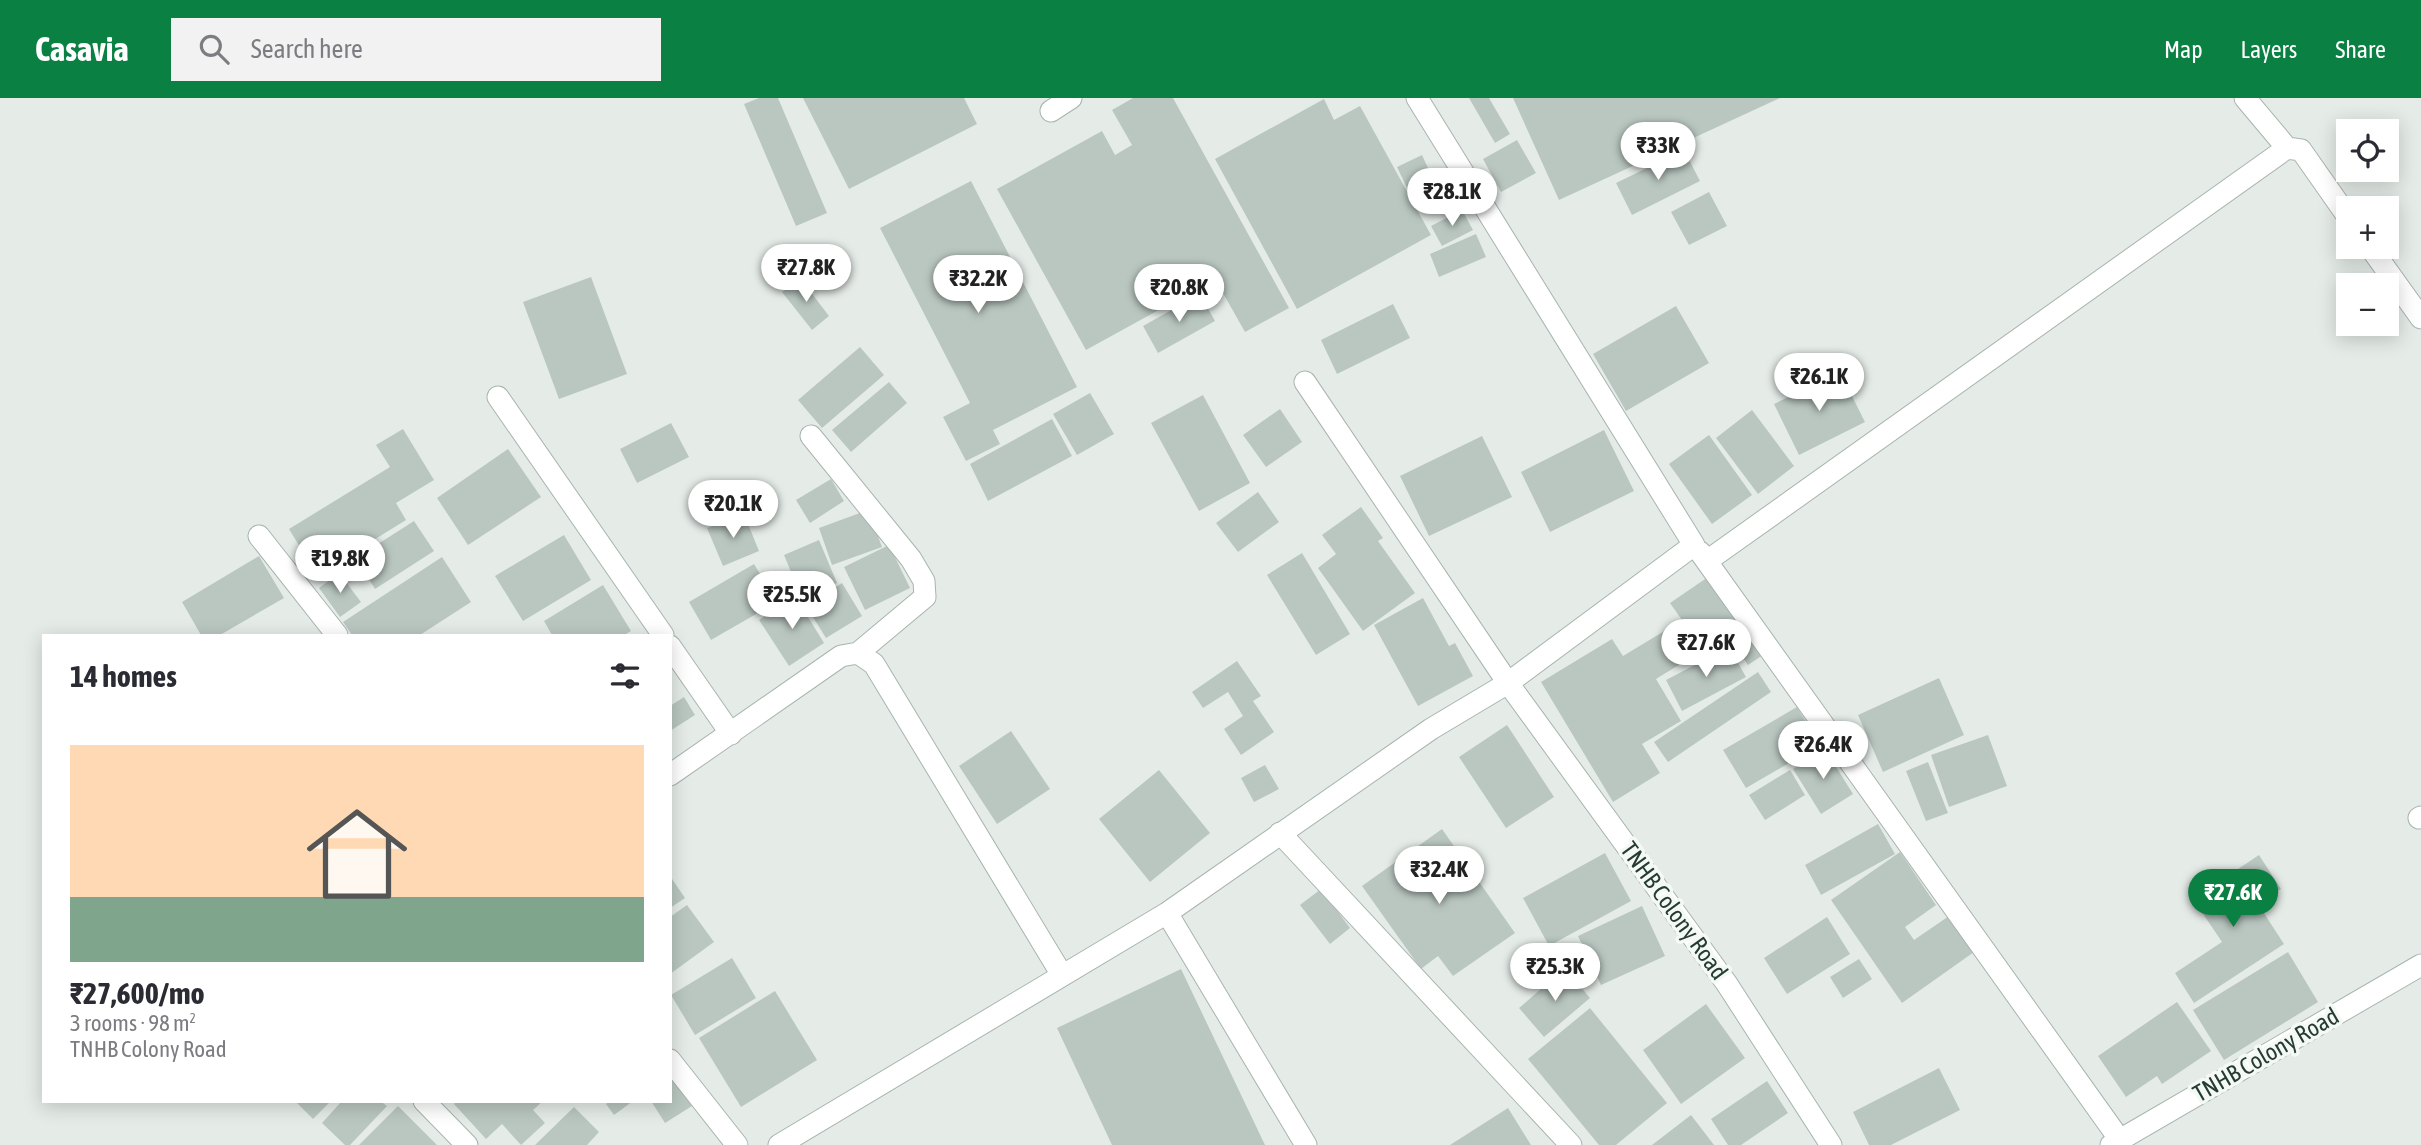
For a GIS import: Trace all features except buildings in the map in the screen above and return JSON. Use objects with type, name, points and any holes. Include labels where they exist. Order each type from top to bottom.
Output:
[{"type":"street","points":[[1051,110],[1071,98]]},
{"type":"street","points":[[1417,98],[1700,553],[2115,1142]]},
{"type":"street","points":[[2245,98],[2287,148],[2301,150],[2336,200]]},
{"type":"street","points":[[779,1145],[1167,913],[1431,729],[1508,683],[1700,553],[2287,148]]},
{"type":"street","points":[[2379,259],[2421,318]]},
{"type":"street","name":"TNHB Colony Road","points":[[1306,382],[1508,683],[1727,984],[1831,1145]]},
{"type":"street","points":[[498,397],[662,634]]},
{"type":"street","points":[[672,774],[841,656],[858,653],[925,597],[924,581],[911,559],[811,436]]},
{"type":"street","points":[[259,536],[336,634]]},
{"type":"street","points":[[672,649],[731,734]]},
{"type":"street","points":[[858,653],[874,664],[1062,975]]},
{"type":"street","points":[[1280,833],[1571,1145]]},
{"type":"street","points":[[1167,913],[1306,1145]]},
{"type":"street","name":"TNHB Colony Road","points":[[2115,1142],[2421,965]]},
{"type":"street","points":[[672,1063],[737,1145]]},
{"type":"street","points":[[426,1103],[467,1145]]}]
